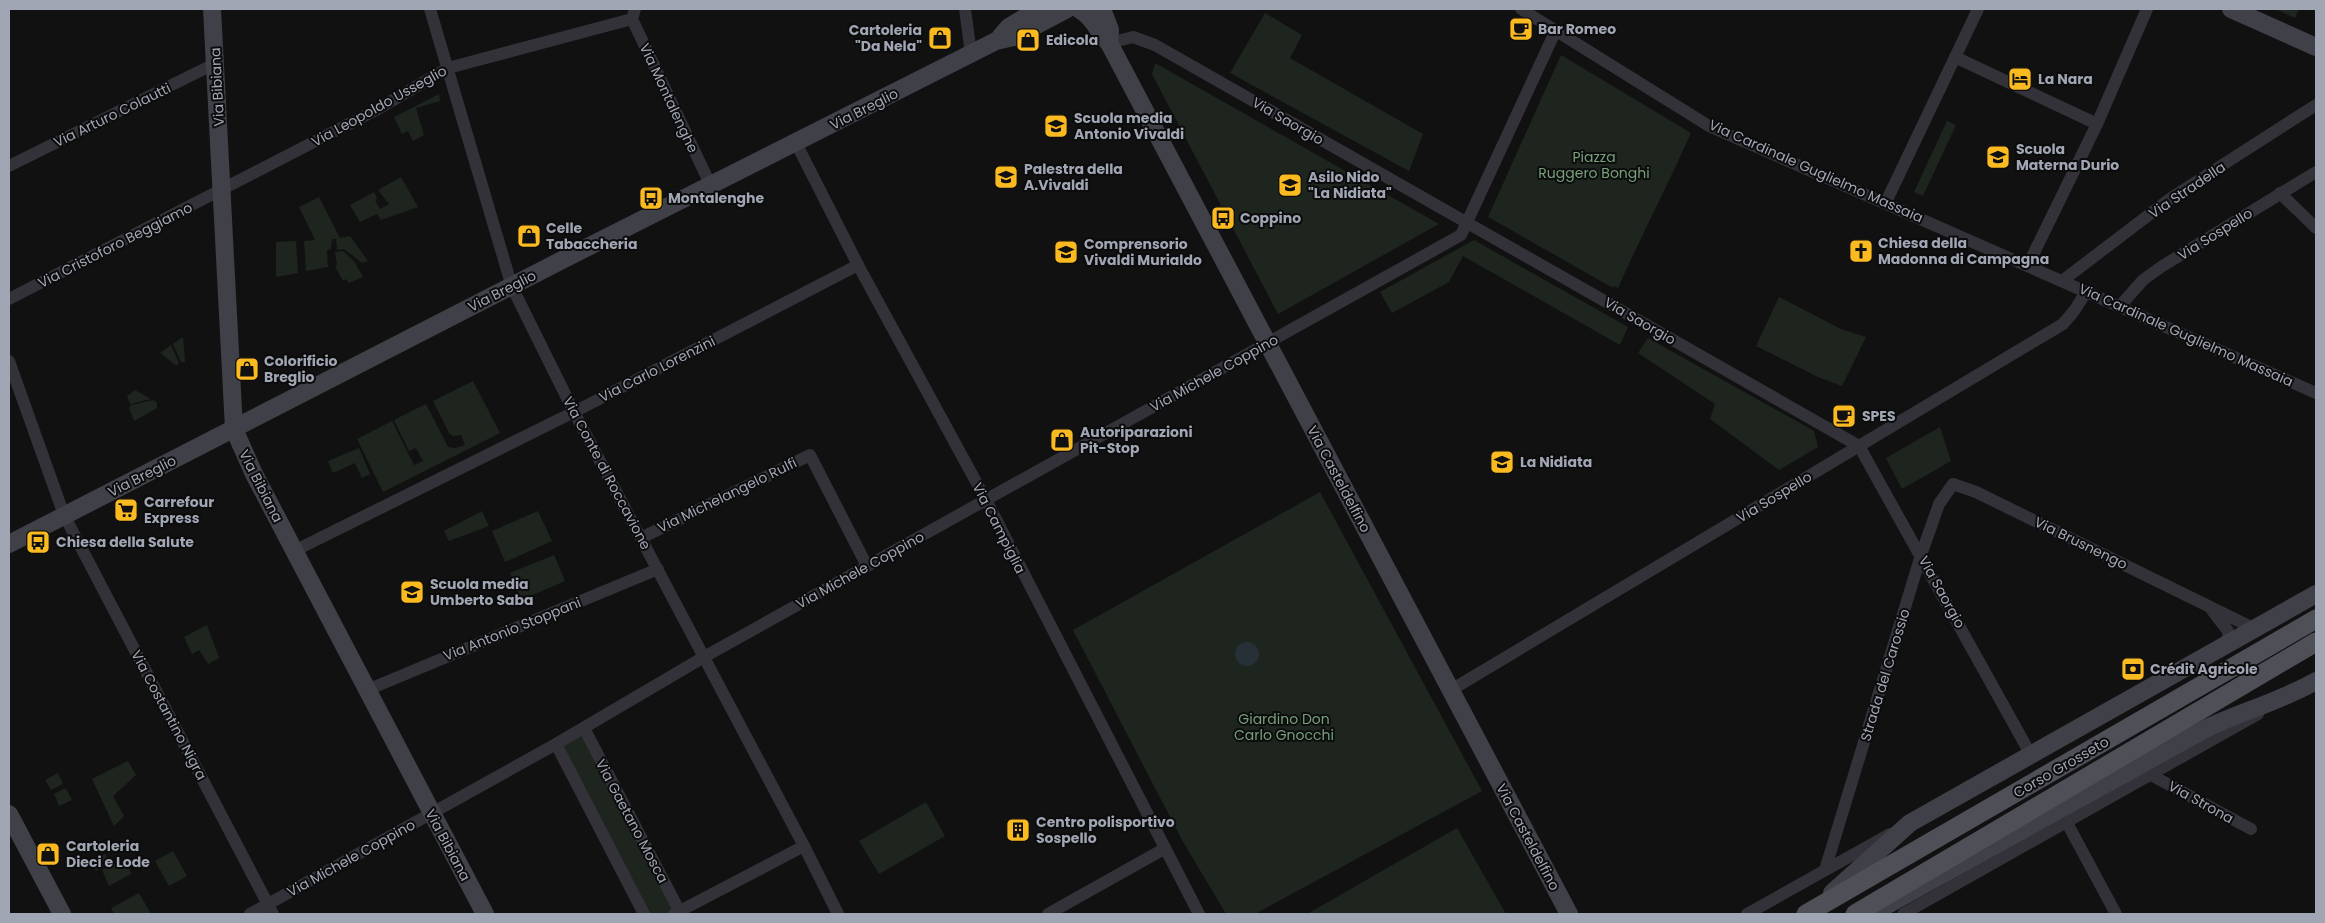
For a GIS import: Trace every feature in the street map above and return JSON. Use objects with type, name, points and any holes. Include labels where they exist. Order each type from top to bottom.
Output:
[{"type":"main road","name":"Corso Grosseto","points":[[1806,914],[2316,619]]},
{"type":"main road","name":"Corso Grosseto","points":[[1855,914],[2316,642]]},
{"type":"street","name":"Via Bibiana","points":[[212,9],[234,429],[241,449],[485,914]]},
{"type":"street","name":"Via Conte di Roccavione","points":[[430,9],[512,286],[574,412],[804,846],[838,914]]},
{"type":"street","points":[[965,9],[971,54]]},
{"type":"street","name":"Via Breglio","points":[[996,41],[1009,27],[1039,9]]},
{"type":"street","name":"Via Breglio","points":[[9,544],[996,41],[1014,37],[1078,9]]},
{"type":"street","name":"Via Casteldelfino","points":[[1078,9],[1088,14],[1100,34],[1109,43],[1569,914]]},
{"type":"street","name":"Via Casteldelfino","points":[[1102,9],[1110,30],[1109,43]]},
{"type":"street","name":"Via Cardinale Guglielmo Massaia","points":[[1521,9],[1709,126],[1886,202],[2316,393]]},
{"type":"street","points":[[1886,202],[1978,9]]},
{"type":"street","points":[[2028,265],[2097,124],[2147,9]]},
{"type":"street","points":[[2235,10],[2316,47]]},
{"type":"street","name":"Via Leopoldo Usseglio","points":[[221,191],[376,110],[448,68],[634,14]]},
{"type":"street","name":"Via Montalenghe","points":[[634,14],[711,186]]},
{"type":"street","points":[[1466,224],[1556,30]]},
{"type":"street","name":"Via Saorgio","points":[[1109,43],[1133,37],[1154,45],[1859,446],[2031,755]]},
{"type":"street","points":[[1955,57],[2097,124]]},
{"type":"street","name":"Via Arturo Colautti","points":[[9,166],[216,63]]},
{"type":"street","name":"Via Stradella","points":[[2062,281],[2171,198],[2316,105]]},
{"type":"street","name":"Via Campiglia","points":[[796,143],[858,265],[986,500],[1199,914]]},
{"type":"street","name":"Via Sospello","points":[[2120,306],[2144,280],[2161,267],[2316,172]]},
{"type":"street","name":"Via Cristoforo Beggiamo","points":[[9,299],[221,191]]},
{"type":"street","points":[[2280,194],[2316,228]]},
{"type":"street","name":"Via Michele Coppino","points":[[250,914],[270,909],[432,813],[584,728],[704,657],[1461,235],[1466,224]]},
{"type":"street","name":"Via Carlo Lorenzini","points":[[294,551],[574,412],[858,265]]},
{"type":"street","name":"Via Sospello","points":[[1451,690],[2063,324],[2074,312],[2086,292]]},
{"type":"street","name":"Via Costantino Nigra","points":[[9,361],[64,515],[270,909]]},
{"type":"street","name":"Via Michelangelo Rulfi","points":[[641,538],[810,455],[867,566]]},
{"type":"street","name":"Strada del Carossio","points":[[1825,870],[1921,555],[1939,504],[1953,484]]},
{"type":"street","name":"Via Brusnengo","points":[[1953,484],[1976,492],[2255,629]]},
{"type":"street","name":"Via Antonio Stoppani","points":[[367,690],[658,569]]},
{"type":"street","name":"Corso Grosseto","points":[[1747,914],[2316,594]]},
{"type":"street","name":"Via Brusnengo","points":[[2209,606],[2228,631],[2229,644]]},
{"type":"street","points":[[1903,914],[2316,681]]},
{"type":"street","points":[[1871,914],[2181,741],[2230,717],[2265,706],[2300,690]]},
{"type":"street","name":"Via Gaetano Mosca","points":[[584,728],[678,913]]},
{"type":"street","points":[[556,744],[644,914]]},
{"type":"street","name":"Via Strona","points":[[2151,775],[2251,829]]},
{"type":"street","points":[[9,814],[62,914]]},
{"type":"street","points":[[2066,821],[2116,914]]},
{"type":"street","name":"Corso Grosseto","points":[[1806,914],[1910,823]]},
{"type":"street","points":[[678,913],[804,846]]},
{"type":"street","points":[[1052,913],[1164,849]]},
{"type":"green space","points":[[2275,9],[2299,9],[2295,18]]},
{"type":"green space","points":[[1265,13],[1302,35],[1290,58],[1423,134],[1409,171],[1230,73]]},
{"type":"green space","name":"Piazza Ruggero Bonghi","points":[[1561,55],[1691,133],[1618,288],[1614,286],[1613,288],[1488,217]]},
{"type":"green space","name":"Asilo Nido \"La Nidiata\"","points":[[1155,63],[1439,224],[1278,314],[1152,74]]},
{"type":"green space","points":[[439,94],[440,101],[416,108],[424,135],[413,141],[408,131],[402,134],[394,117]]},
{"type":"green space","points":[[1947,121],[1956,125],[1923,196],[1914,192]]},
{"type":"green space","points":[[401,177],[418,207],[381,220],[377,214],[360,222],[350,205],[374,192],[377,198],[375,200],[380,209],[389,204],[378,190]]},
{"type":"green space","points":[[319,197],[340,238],[350,236],[368,261],[362,263],[344,249],[337,250],[336,239],[332,239],[331,249],[327,250],[328,267],[306,271],[304,241],[315,240],[299,207]]},
{"type":"green space","points":[[1474,240],[1628,327],[1620,345],[1463,256],[1449,282],[1392,313],[1380,292]]},
{"type":"green space","points":[[296,241],[298,273],[276,277],[276,242]]},
{"type":"green space","points":[[343,251],[354,261],[363,277],[349,283],[346,279],[343,281],[335,266],[337,265],[335,252]]},
{"type":"green space","points":[[1779,297],[1841,329],[1866,337],[1842,386],[1818,377],[1756,346]]},
{"type":"green space","points":[[183,337],[185,362],[181,362],[173,344]]},
{"type":"green space","points":[[1648,338],[1814,431],[1818,447],[1779,470],[1710,419],[1715,404],[1638,353]]},
{"type":"green space","points":[[171,345],[179,363],[177,366],[160,353]]},
{"type":"green space","points":[[473,381],[500,433],[383,492],[357,439],[392,421],[414,465],[423,461],[416,448],[409,451],[394,420],[426,404],[448,447],[455,448],[465,445],[461,435],[453,436],[449,433],[433,401]]},
{"type":"green space","points":[[135,390],[151,399],[130,404],[127,396]]},
{"type":"green space","points":[[153,400],[157,403],[157,408],[134,421],[129,408],[131,405]]},
{"type":"green space","points":[[1940,427],[1951,461],[1902,489],[1886,458]]},
{"type":"green space","points":[[359,448],[370,474],[362,478],[355,463],[333,473],[328,461]]},
{"type":"green space","name":"Giardino Don Carlo Gnocchi","points":[[1320,492],[1482,791],[1255,914],[1226,914],[1182,840],[1073,630]]},
{"type":"green space","points":[[482,511],[489,526],[449,541],[444,531]]},
{"type":"green space","points":[[538,511],[552,541],[505,562],[492,531]]},
{"type":"green space","points":[[554,555],[565,581],[521,600],[510,573]]},
{"type":"green space","points":[[207,625],[219,658],[208,664],[199,650],[192,654],[184,637]]},
{"type":"green space","points":[[584,728],[681,914],[644,914],[556,744]]},
{"type":"green space","points":[[128,761],[136,775],[113,796],[124,816],[114,826],[92,779]]},
{"type":"green space","points":[[58,773],[63,784],[51,790],[45,780]]},
{"type":"green space","points":[[66,788],[72,800],[59,806],[54,794]]},
{"type":"green space","points":[[926,802],[945,836],[879,874],[859,841]]},
{"type":"green space","points":[[1457,828],[1506,914],[1307,914]]},
{"type":"green space","points":[[173,851],[187,876],[169,886],[155,861]]},
{"type":"green space","points":[[105,854],[110,863],[96,871],[90,861]]},
{"type":"green space","points":[[120,861],[122,864],[127,862],[131,874],[109,886],[102,870]]},
{"type":"green space","points":[[139,893],[151,914],[114,914],[111,908]]},
{"type":"shaded area","points":[[1247,642],[1256,645],[1259,654],[1256,663],[1247,666],[1238,663],[1235,654],[1238,645]]},
{"type":"place","name":"Bar Romeo","points":[[1521,29]]},
{"type":"place","name":"Cartoleria \"Da Nela\"","points":[[940,38]]},
{"type":"place","name":"Edicola","points":[[1028,40]]},
{"type":"place","name":"La Nara","points":[[2020,79]]},
{"type":"place","name":"Scuola media Antonio Vivaldi","points":[[1056,126]]},
{"type":"place","name":"Scuola Materna Durio","points":[[1998,157]]},
{"type":"place","name":"Palestra della A.Vivaldi","points":[[1006,177]]},
{"type":"place","name":"Asilo Nido \"La Nidiata\"","points":[[1290,185]]},
{"type":"place","name":"Montalenghe","points":[[651,198]]},
{"type":"place","name":"Coppino","points":[[1223,218]]},
{"type":"place","name":"Celle Tabaccheria","points":[[529,236]]},
{"type":"place","name":"Chiesa della Madonna di Campagna","points":[[1861,251]]},
{"type":"place","name":"Comprensorio Vivaldi Murialdo","points":[[1066,252]]},
{"type":"place","name":"Colorificio Breglio","points":[[247,369]]},
{"type":"place","name":"SPES","points":[[1844,416]]},
{"type":"place","name":"Autoriparazioni Pit-Stop","points":[[1062,440]]},
{"type":"place","name":"La Nidiata","points":[[1502,462]]},
{"type":"place","name":"Carrefour Express","points":[[126,510]]},
{"type":"place","name":"Chiesa della Salute","points":[[38,542]]},
{"type":"place","name":"Scuola media Umberto Saba","points":[[412,592]]},
{"type":"place","name":"Crédit Agricole","points":[[2133,669]]},
{"type":"place","name":"Centro polisportivo Sospello","points":[[1018,830]]},
{"type":"place","name":"Cartoleria Dieci e Lode","points":[[48,854]]}]
